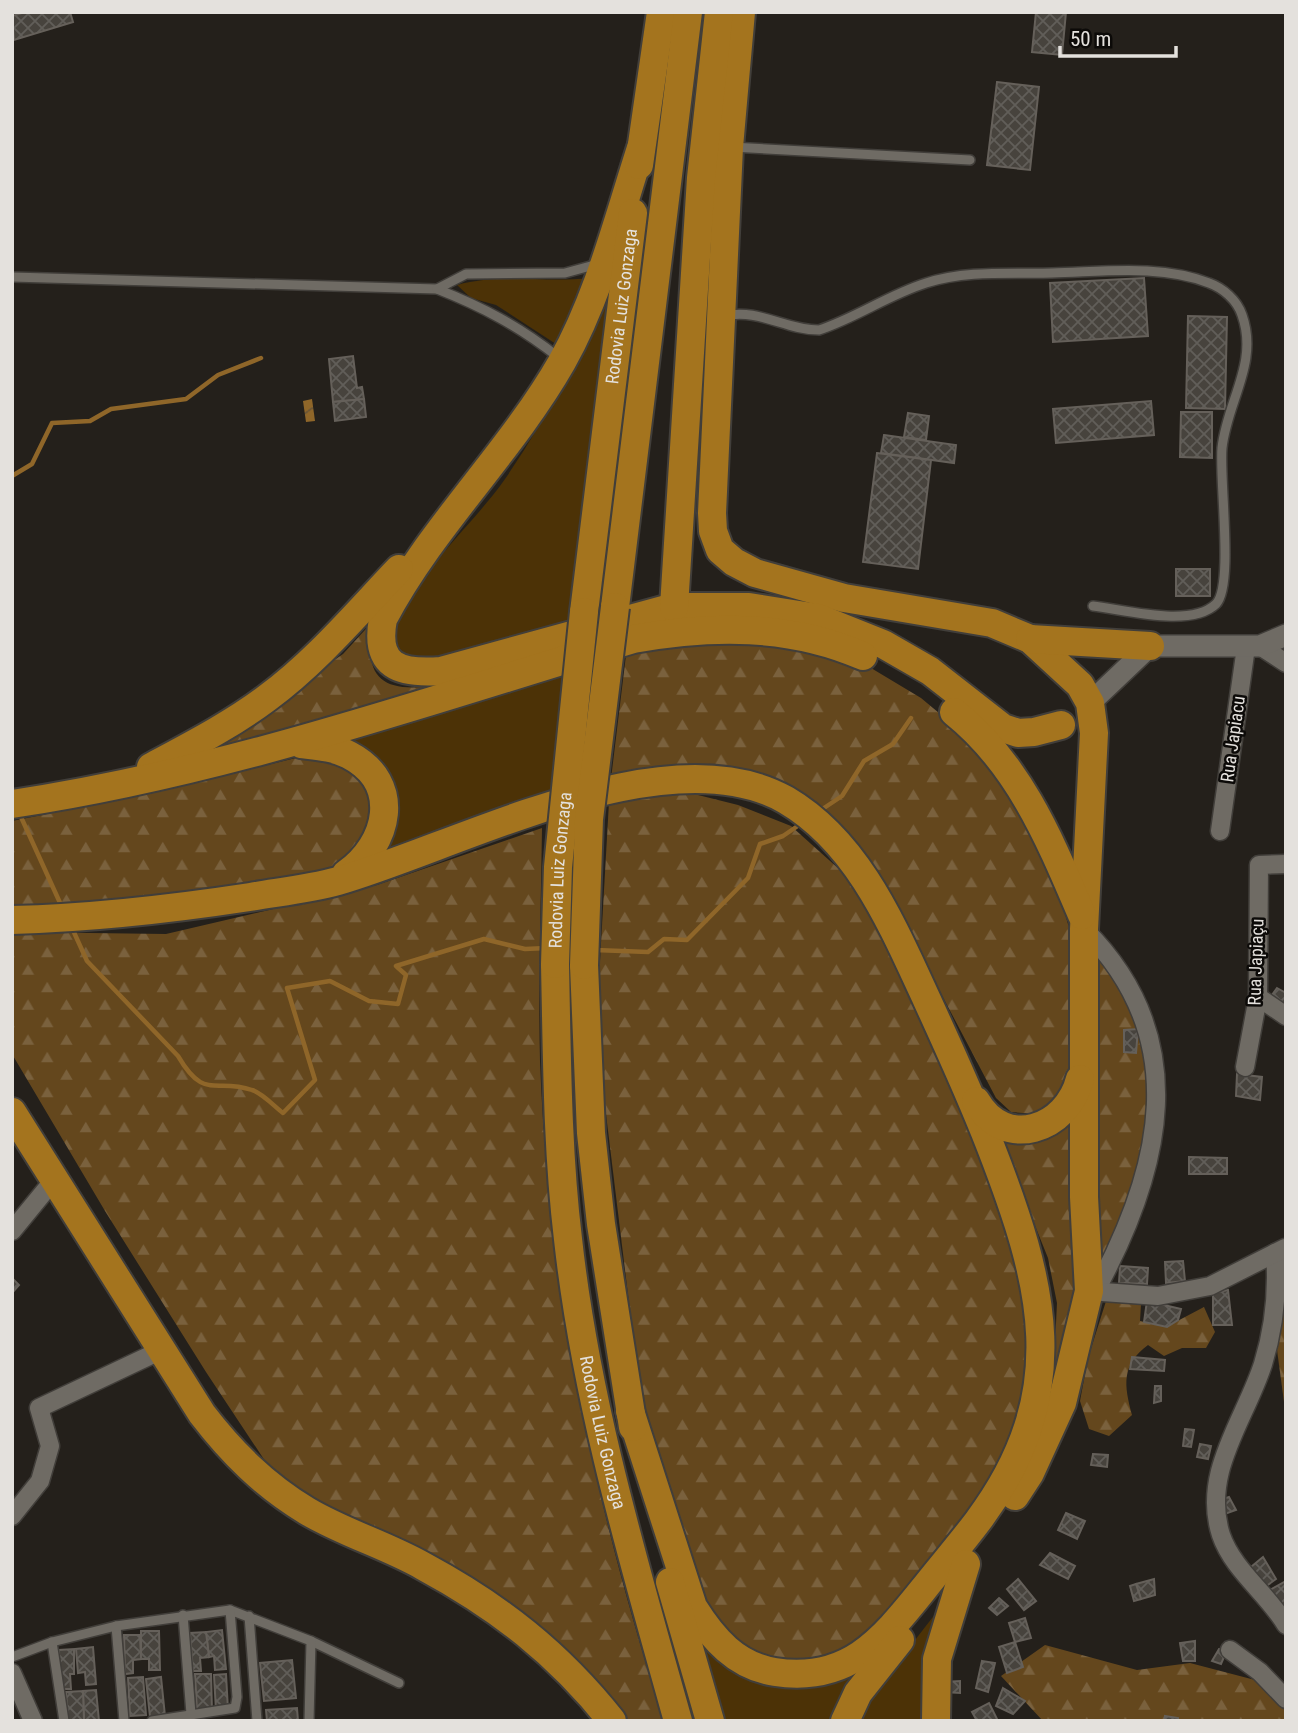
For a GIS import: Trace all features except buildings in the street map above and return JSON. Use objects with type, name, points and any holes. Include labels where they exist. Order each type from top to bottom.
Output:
[{"type":"highway","name":"Rodovia Luiz Gonzaga","points":[[661,12],[641,148],[584,612],[566,778],[555,964],[562,1171],[568,1240],[581,1326],[606,1453],[678,1721]]},
{"type":"highway","name":"Rodovia Luiz Gonzaga","points":[[688,12],[589,819],[584,965],[593,1152],[601,1224],[630,1411],[678,1617],[710,1721]]},
{"type":"highway","points":[[674,607],[701,178],[719,12]]},
{"type":"highway","points":[[741,12],[729,147],[712,513],[713,531],[720,550],[734,562],[791,585],[844,598],[992,623],[1030,639],[1150,646]]},
{"type":"highway","points":[[641,148],[604,262],[562,361],[535,404],[447,519],[383,620],[380,636],[389,662],[402,670],[441,671],[674,607],[748,607],[818,618],[883,644],[930,671],[1003,728],[1018,733],[1061,725]]},
{"type":"highway","points":[[116,785],[204,739],[268,698],[320,652],[447,519]]},
{"type":"highway","points":[[12,804],[116,785],[297,744],[633,639],[717,628],[779,632],[839,645],[879,663],[923,688],[965,721],[1002,760],[1033,808],[1084,925]]},
{"type":"highway","points":[[845,1721],[858,1693],[965,1564],[1030,1472],[1051,1429],[1075,1357],[1092,1291],[1084,1197],[1084,925],[1094,733],[1090,702],[1080,685],[1030,639]]},
{"type":"highway","points":[[989,746],[1006,750],[1018,748],[1061,725],[1090,702]]},
{"type":"highway","points":[[297,744],[327,747],[359,761],[372,772],[385,801],[385,821],[367,857],[335,882]]},
{"type":"highway","points":[[12,920],[139,912],[335,882],[531,813],[619,788],[671,779],[715,779],[755,788],[793,805],[845,852],[893,926],[968,1088],[1027,1249],[1041,1316],[1041,1367],[1014,1463],[995,1497],[912,1604],[866,1653],[831,1671],[802,1675],[767,1671],[741,1661],[708,1632],[694,1606],[630,1411]]},
{"type":"highway","points":[[968,1088],[983,1112],[997,1123],[1014,1129],[1032,1129],[1049,1124],[1063,1113],[1074,1099],[1084,1056]]},
{"type":"highway","points":[[12,1111],[53,1181],[89,1232],[202,1414],[229,1449],[265,1483],[309,1512],[421,1564],[473,1594],[525,1631],[579,1679],[612,1721]]},
{"type":"highway","points":[[936,1721],[937,1659],[965,1564]]},
{"type":"street","points":[[1090,702],[1150,646],[1253,647],[1286,635]]},
{"type":"street","points":[[1253,647],[1286,663]]},
{"type":"street","name":"Rua Japiacu","points":[[1220,831],[1253,647]]},
{"type":"street","name":"Rua Japiaçu","points":[[1245,1067],[1258,997],[1258,869],[1259,865],[1286,864]]},
{"type":"street","points":[[1084,925],[1117,964],[1132,990],[1152,1048],[1158,1090],[1149,1155],[1138,1193],[1113,1259],[1092,1291],[1158,1296],[1210,1286],[1281,1251]]},
{"type":"street","points":[[1258,997],[1286,1016]]},
{"type":"street","points":[[12,1231],[53,1181]]},
{"type":"street","points":[[1281,1251],[1276,1300],[1263,1364],[1239,1426],[1220,1462],[1215,1501],[1222,1535],[1230,1554],[1286,1625]]},
{"type":"street","points":[[12,1516],[40,1481],[50,1446],[39,1408],[151,1355]]},
{"type":"street","points":[[1230,1650],[1259,1672],[1286,1699]]},
{"type":"street","points":[[12,1673],[33,1721]]},
{"type":"lane","points":[[729,147],[971,160]]},
{"type":"lane","points":[[437,289],[466,274],[565,273],[604,262]]},
{"type":"lane","points":[[722,317],[755,314],[801,328],[819,330],[926,283],[972,275],[1164,273],[1208,282],[1226,291],[1242,312],[1248,335],[1245,371],[1226,425],[1222,447],[1220,481],[1226,570],[1220,599],[1205,612],[1186,617],[1093,606]]},
{"type":"lane","points":[[12,277],[358,289],[437,289],[491,311],[523,329],[562,361]]},
{"type":"lane","points":[[152,1721],[232,1710],[237,1704],[230,1610]]},
{"type":"lane","points":[[12,1657],[52,1642],[116,1626],[230,1610],[311,1641],[399,1683]]},
{"type":"lane","points":[[183,1615],[191,1714]]},
{"type":"lane","points":[[249,1616],[257,1721]]},
{"type":"lane","points":[[116,1626],[124,1721]]},
{"type":"lane","points":[[309,1721],[311,1641]]},
{"type":"lane","points":[[52,1642],[64,1721]]},
{"type":"shaded area","points":[[589,278],[559,346],[496,305],[471,298],[457,285],[506,279]]},
{"type":"shaded area","points":[[616,279],[582,622],[413,665],[391,644],[410,598],[440,557],[490,499],[521,455],[564,381]]},
{"type":"shaded area","points":[[562,670],[562,742],[549,802],[372,864],[336,742]]},
{"type":"shaded area","points":[[946,1600],[931,1721],[859,1721],[881,1684]]},
{"type":"shaded area","points":[[690,1617],[857,1673],[839,1721],[722,1721]]},
{"type":"green space","points":[[375,619],[371,657],[375,670],[382,679],[392,685],[406,687],[444,684],[292,739],[189,754],[257,714],[343,654]]},
{"type":"green space","points":[[716,634],[856,659],[921,698],[981,748],[1014,798],[1053,872],[1074,945],[1076,1052],[1067,1085],[1060,1097],[1037,1114],[1011,1112],[996,1098],[907,929],[809,806],[611,779],[627,647]]},
{"type":"green space","points":[[320,752],[340,759],[370,788],[370,841],[345,866],[239,891],[12,911],[12,821],[166,790]]},
{"type":"green space","points":[[694,794],[738,805],[791,826],[849,878],[886,943],[966,1119],[1022,1252],[1033,1337],[1023,1409],[984,1494],[901,1603],[834,1661],[769,1663],[744,1650],[703,1600],[640,1393],[596,1032],[609,802],[650,795]]},
{"type":"green space","points":[[542,828],[540,1061],[553,1229],[579,1395],[597,1478],[639,1641],[664,1721],[620,1721],[567,1652],[361,1531],[271,1470],[105,1211],[12,1054],[12,932],[166,934],[377,885]]},
{"type":"green space","points":[[1094,943],[1135,1009],[1151,1067],[1147,1164],[1097,1278]]},
{"type":"green space","points":[[1074,1121],[1077,1300],[1052,1406],[1057,1303],[1048,1258],[1001,1141],[1040,1141]]},
{"type":"green space","points":[[1269,1290],[1286,1298],[1286,1417]]},
{"type":"green space","points":[[1107,1298],[1141,1304],[1140,1321],[1166,1327],[1204,1307],[1215,1332],[1206,1348],[1182,1348],[1164,1356],[1148,1345],[1139,1353],[1127,1376],[1127,1394],[1132,1415],[1109,1436],[1089,1429],[1080,1401],[1088,1358]]},
{"type":"green space","points":[[1045,1645],[1137,1670],[1190,1663],[1255,1680],[1286,1709],[1286,1721],[1043,1721],[1001,1676]]},
{"type":"water","points":[[312,399],[315,421],[306,422],[303,401]]},
{"type":"waterway","points":[[12,476],[32,464],[52,423],[90,421],[111,409],[186,399],[218,375],[261,358]]},
{"type":"waterway","points":[[818,812],[842,796],[864,761],[893,744],[911,718]]},
{"type":"waterway","points":[[21,817],[61,905]]},
{"type":"waterway","points":[[595,950],[648,952],[664,939],[687,940],[748,878],[760,844],[783,836],[802,823]]},
{"type":"waterway","points":[[72,928],[87,961],[178,1056],[196,1079],[204,1084],[252,1090],[283,1113],[315,1080],[287,988],[330,981],[369,1001],[398,1004],[406,975],[396,966],[484,939],[525,949],[547,948]]}]
